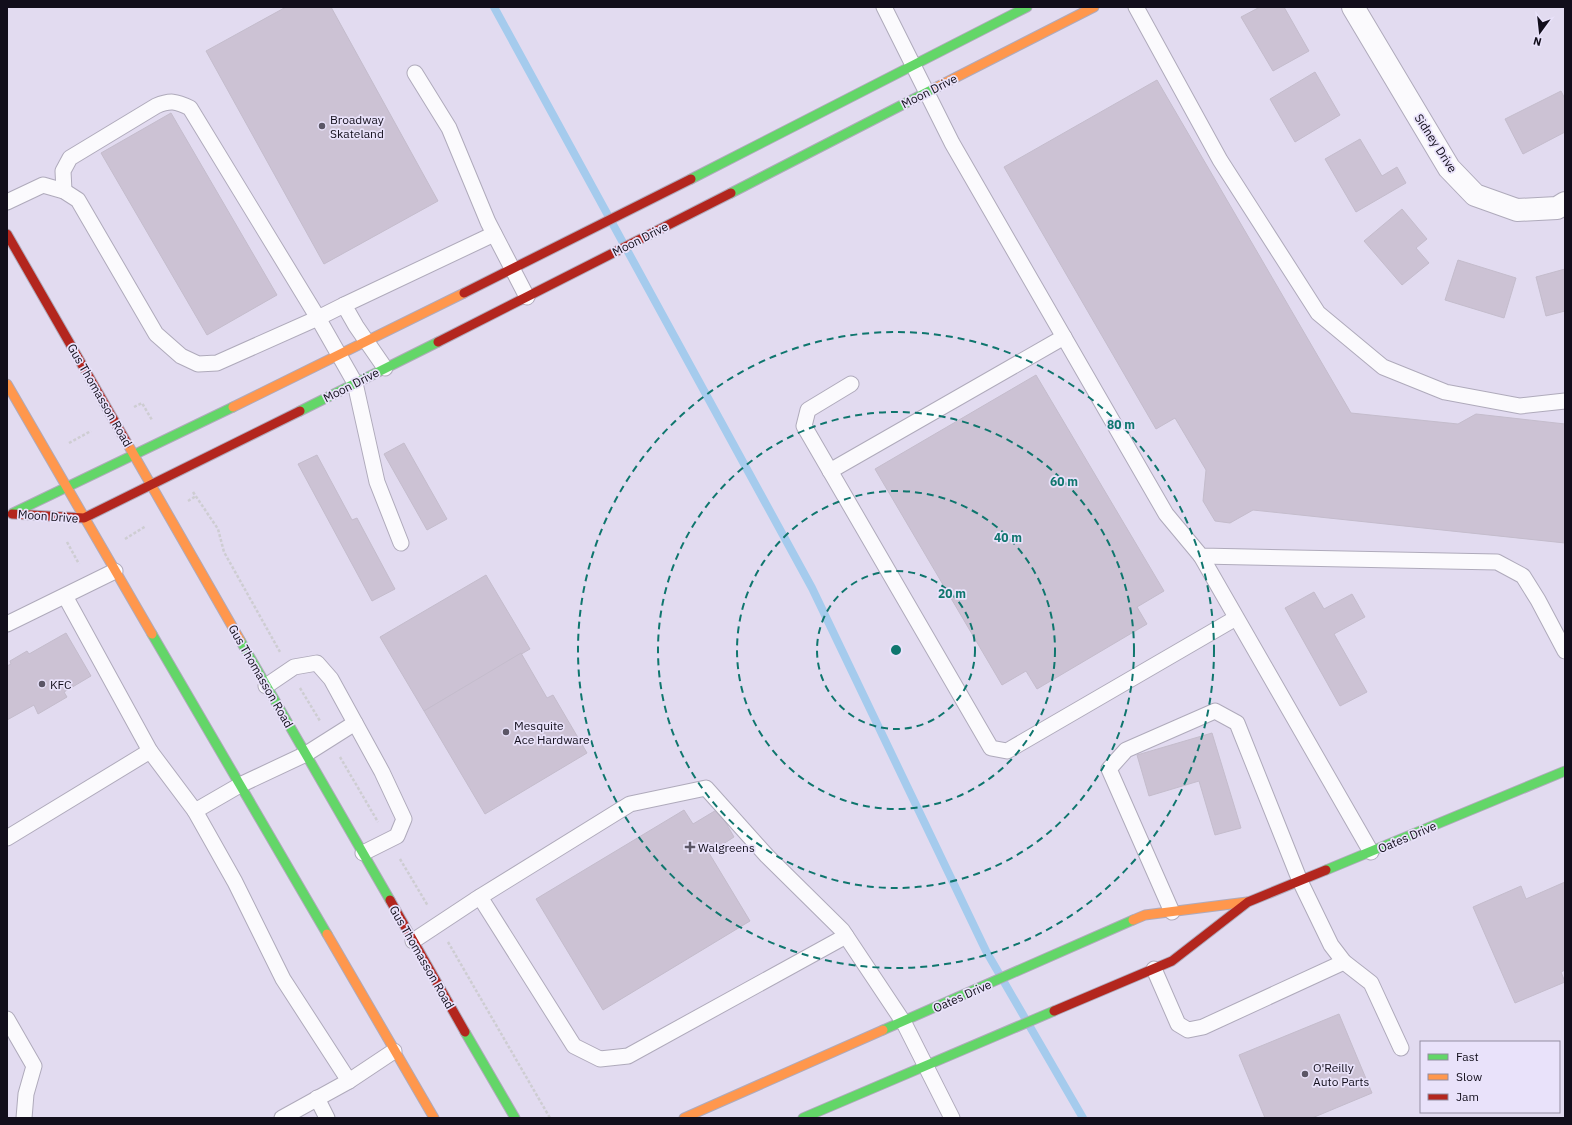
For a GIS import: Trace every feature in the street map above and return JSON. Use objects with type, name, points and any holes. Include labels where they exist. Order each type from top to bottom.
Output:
[{"type":"main road","name":"Moon Drive","points":[[9,515],[565,243],[1027,7]]},
{"type":"main road","name":"Moon Drive","points":[[9,515],[84,518],[152,486],[579,270],[1094,7]]},
{"type":"main road","name":"Gus Thomasson Road","points":[[7,234],[515,1118]]},
{"type":"main road","points":[[7,384],[434,1118]]},
{"type":"main road","name":"Oates Drive","points":[[805,1118],[925,1065],[1172,961],[1248,902],[1565,771]]},
{"type":"main road","name":"Oates Drive","points":[[684,1118],[1145,915],[1248,902]]},
{"type":"street","name":"Sidney Drive","points":[[1353,7],[1449,168],[1475,195],[1517,210],[1556,208],[1565,204]]},
{"type":"lane","points":[[884,7],[952,143],[1166,514],[1201,556],[1371,852]]},
{"type":"lane","points":[[1136,7],[1220,160],[1318,313],[1383,367],[1445,392],[1520,406],[1565,401]]},
{"type":"lane","points":[[415,73],[449,128],[494,234],[527,296]]},
{"type":"lane","points":[[64,191],[63,171],[70,158],[156,106],[167,101],[179,103],[190,108],[318,318],[355,383],[377,482],[401,543]]},
{"type":"lane","points":[[7,202],[43,185],[64,191],[78,200],[156,334],[181,356],[198,364],[217,364],[318,318],[494,234]]},
{"type":"lane","points":[[344,305],[385,368]]},
{"type":"lane","points":[[830,471],[1064,337]]},
{"type":"lane","points":[[851,384],[808,410],[804,426],[991,748],[1007,751],[1236,618]]},
{"type":"lane","points":[[1201,556],[1497,562],[1523,576],[1538,600],[1565,651]]},
{"type":"lane","points":[[7,624],[115,571]]},
{"type":"lane","points":[[65,596],[150,751],[195,811],[235,882],[284,979],[349,1081]]},
{"type":"lane","points":[[266,686],[294,667],[317,663],[331,679],[382,772],[404,819],[397,836],[363,853]]},
{"type":"lane","points":[[1172,912],[1109,769],[1126,750],[1215,711],[1237,723],[1300,880],[1331,945],[1344,962],[1371,983],[1401,1048]]},
{"type":"lane","points":[[195,811],[240,785],[306,754],[355,723]]},
{"type":"lane","points":[[7,838],[150,751]]},
{"type":"lane","points":[[413,941],[480,897],[630,804],[706,788],[767,856],[842,930],[904,1022],[952,1118]]},
{"type":"lane","points":[[480,897],[574,1046],[600,1059],[628,1056],[846,936]]},
{"type":"lane","points":[[1154,969],[1178,1024],[1188,1030],[1203,1027],[1344,962]]},
{"type":"lane","points":[[7,1019],[34,1066],[26,1094],[24,1118]]},
{"type":"lane","points":[[282,1118],[349,1081],[394,1051]]},
{"type":"lane","points":[[317,1098],[327,1118]]},
{"type":"path","points":[[48,455],[142,403]]},
{"type":"path","points":[[80,566],[196,496],[218,529],[224,552],[289,670],[439,924],[549,1116]]},
{"type":"building","name":"Broadway Skateland","points":[[286,7],[331,7],[438,201],[324,264],[206,51]]},
{"type":"building","points":[[1260,7],[1284,7],[1309,51],[1273,71],[1241,17]]},
{"type":"building","points":[[1315,72],[1340,115],[1295,142],[1270,99]]},
{"type":"building","points":[[1157,80],[1351,413],[1458,424],[1476,414],[1565,424],[1565,543],[1253,510],[1230,523],[1215,521],[1203,501],[1206,470],[1175,418],[1156,429],[1004,167]]},
{"type":"building","points":[[1561,91],[1565,99],[1565,132],[1523,154],[1505,119]]},
{"type":"building","points":[[171,113],[277,295],[207,335],[101,153]]},
{"type":"building","points":[[1360,139],[1382,176],[1397,167],[1406,183],[1356,212],[1325,159]]},
{"type":"building","points":[[1402,209],[1427,239],[1416,248],[1429,263],[1402,285],[1364,241]]},
{"type":"building","points":[[1458,260],[1516,278],[1504,318],[1445,300]]},
{"type":"building","points":[[1565,269],[1565,311],[1546,316],[1536,277]]},
{"type":"building","points":[[1036,375],[1164,591],[1137,607],[1147,624],[1037,689],[1026,671],[1002,685],[875,469]]},
{"type":"building","points":[[404,443],[447,519],[427,530],[384,454]]},
{"type":"building","points":[[317,455],[352,520],[357,518],[395,589],[372,601],[298,464]]},
{"type":"building","points":[[486,575],[530,649],[424,711],[380,637]]},
{"type":"building","points":[[1314,592],[1324,609],[1352,594],[1365,617],[1334,634],[1367,692],[1340,706],[1285,608]]},
{"type":"building","name":"KFC","points":[[66,633],[91,676],[64,692],[67,697],[38,714],[34,705],[7,720],[7,666],[11,664],[10,661],[27,651],[29,654]]},
{"type":"building","name":"Mesquite Ace Hardware","points":[[521,653],[547,698],[553,695],[587,753],[485,814],[424,711]]},
{"type":"building","points":[[1212,733],[1241,828],[1215,835],[1199,781],[1149,796],[1137,755]]},
{"type":"building","name":"Walgreens","points":[[718,809],[734,837],[709,853],[750,921],[603,1010],[536,899],[684,810],[693,824]]},
{"type":"building","points":[[1565,882],[1565,970],[1561,972],[1565,982],[1515,1003],[1473,907],[1521,886],[1526,899]]},
{"type":"building","name":"O'Reilly Auto Parts","points":[[1339,1014],[1372,1093],[1312,1118],[1265,1118],[1239,1055]]},
{"type":"waterway","points":[[494,7],[812,588],[986,951],[1083,1118]]},
{"type":"traffic: fast","points":[[691,179],[1027,7]]},
{"type":"traffic: fast","points":[[731,193],[937,87]]},
{"type":"traffic: fast","points":[[300,411],[438,342]]},
{"type":"traffic: fast","points":[[13,513],[233,407]]},
{"type":"traffic: fast","points":[[152,634],[327,934]]},
{"type":"traffic: fast","points":[[240,640],[390,900]]},
{"type":"traffic: fast","points":[[1326,870],[1565,771]]},
{"type":"traffic: fast","points":[[883,1030],[1133,920]]},
{"type":"traffic: fast","points":[[803,1118],[1054,1011]]},
{"type":"traffic: fast","points":[[465,1032],[515,1118]]},
{"type":"traffic: slow","points":[[937,87],[1094,7]]},
{"type":"traffic: slow","points":[[233,407],[464,293]]},
{"type":"traffic: slow","points":[[7,384],[152,634]]},
{"type":"traffic: slow","points":[[127,443],[240,640]]},
{"type":"traffic: slow","points":[[1133,920],[1145,915],[1247,902]]},
{"type":"traffic: slow","points":[[327,934],[434,1118]]},
{"type":"traffic: slow","points":[[684,1118],[883,1030]]},
{"type":"traffic: jam","points":[[464,293],[691,179]]},
{"type":"traffic: jam","points":[[438,342],[731,193]]},
{"type":"traffic: jam","points":[[7,234],[127,443]]},
{"type":"traffic: jam","points":[[12,514],[84,518],[300,411]]},
{"type":"traffic: jam","points":[[1054,1011],[1172,961],[1248,902],[1326,870]]},
{"type":"traffic: jam","points":[[390,900],[465,1032]]},
{"type":"place","name":"Broadway Skateland","points":[[322,126]]},
{"type":"place","name":"KFC","points":[[42,684]]},
{"type":"place","name":"Mesquite Ace Hardware","points":[[506,732]]},
{"type":"place","name":"Walgreens","points":[[690,847]]},
{"type":"place","name":"O'Reilly Auto Parts","points":[[1305,1074]]}]
